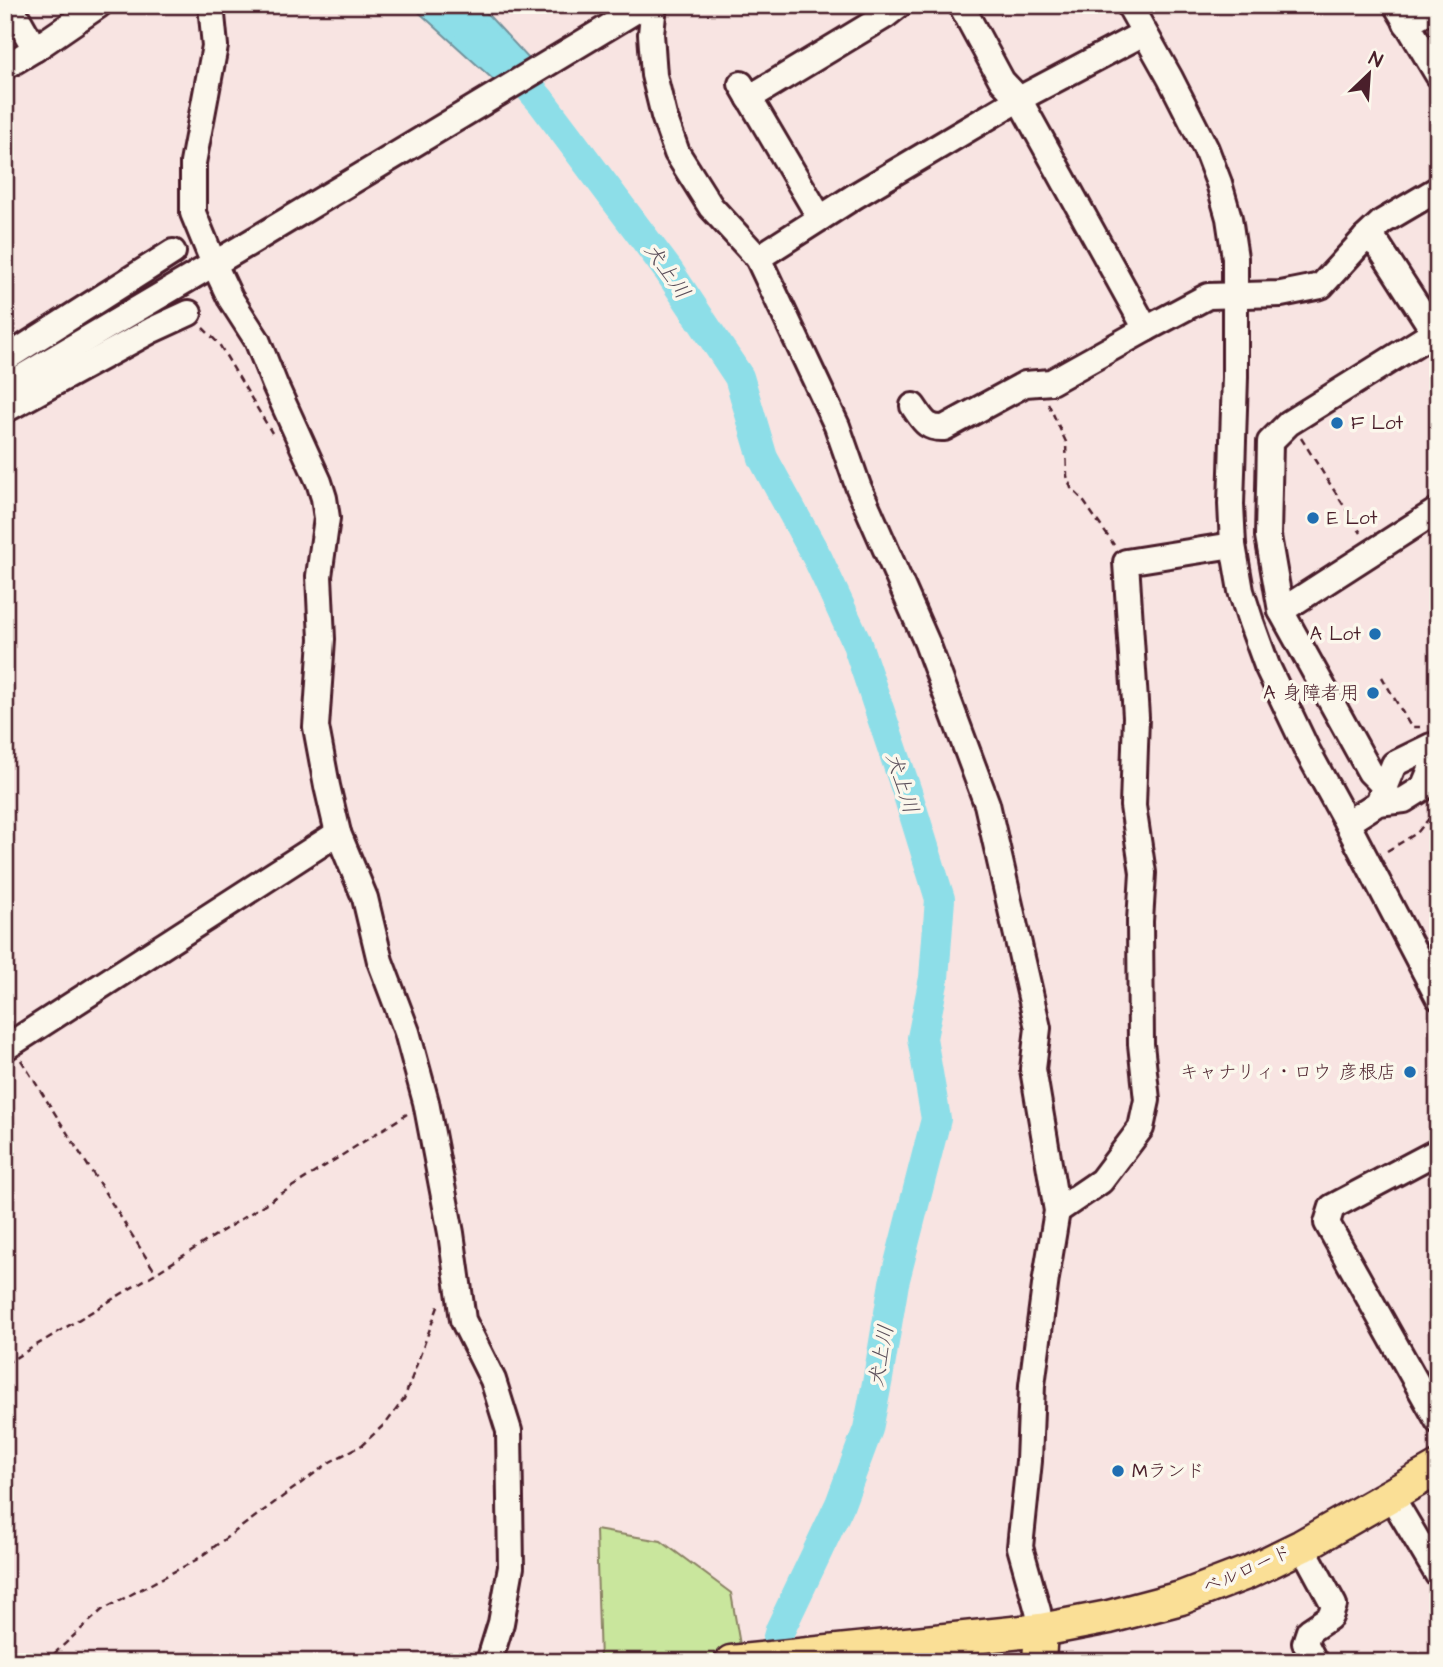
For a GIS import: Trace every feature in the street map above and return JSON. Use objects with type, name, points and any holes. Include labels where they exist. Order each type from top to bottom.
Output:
[{"type":"main road","name":"ベルロード","points":[[731,1662],[1028,1631],[1109,1617],[1181,1598],[1249,1572],[1302,1546],[1438,1468]]},
{"type":"main road","points":[[1028,1631],[1039,1662]]},
{"type":"street","points":[[10,5],[35,49]]},
{"type":"street","points":[[5,67],[99,5]]},
{"type":"street","points":[[211,5],[215,46],[193,163],[193,213],[230,298],[257,340],[324,498],[327,518],[319,576],[322,639],[316,727],[338,833],[365,898],[380,961],[407,1032],[426,1102],[451,1233],[463,1320],[493,1380],[509,1431],[510,1567],[501,1623],[489,1662]]},
{"type":"street","points":[[654,5],[651,34],[654,75],[677,153],[711,207],[758,258],[836,426],[858,486],[927,643],[987,804],[1038,1028],[1033,1069],[1057,1211],[1032,1385],[1030,1461],[1020,1547],[1038,1611],[1028,1631]]},
{"type":"street","points":[[820,218],[745,91],[885,16],[899,5]]},
{"type":"street","points":[[961,5],[1002,81],[1019,99],[1146,329]]},
{"type":"street","points":[[1129,5],[1206,149],[1229,218],[1235,258],[1236,296],[1231,504],[1241,592],[1267,666],[1307,750],[1438,997]]},
{"type":"street","points":[[1438,6],[1401,14],[1438,75]]},
{"type":"street","points":[[5,387],[636,11]]},
{"type":"street","points":[[758,258],[855,196],[1019,99],[1144,33]]},
{"type":"street","points":[[913,406],[927,425],[944,428],[1026,384],[1051,382],[1208,296],[1281,294],[1321,286],[1382,222],[1438,189]]},
{"type":"street","points":[[1365,238],[1378,245],[1437,333],[1289,423],[1270,442],[1268,536],[1281,611],[1381,795]]},
{"type":"street","points":[[5,359],[173,252]]},
{"type":"street","points":[[5,410],[152,330],[189,313]]},
{"type":"street","points":[[1281,611],[1438,510]]},
{"type":"street","points":[[1057,1211],[1101,1181],[1141,1128],[1147,1100],[1141,1044],[1140,921],[1143,873],[1132,806],[1136,717],[1126,562],[1234,545]]},
{"type":"street","points":[[1347,822],[1381,795],[1394,764],[1435,738]]},
{"type":"street","points":[[1381,795],[1404,800],[1423,788],[1431,769],[1435,738]]},
{"type":"street","points":[[8,1046],[338,833]]},
{"type":"street","points":[[1438,1151],[1332,1207],[1326,1223],[1438,1421]]},
{"type":"street","points":[[1391,1496],[1438,1575]]},
{"type":"street","points":[[1302,1546],[1334,1605],[1331,1617],[1309,1631],[1305,1643],[1315,1662]]},
{"type":"path","points":[[189,313],[219,344],[272,432]]},
{"type":"path","points":[[1039,383],[1066,442],[1067,476],[1071,488],[1082,499],[1126,562]]},
{"type":"path","points":[[1297,433],[1365,539]]},
{"type":"path","points":[[1382,677],[1411,727],[1424,728],[1435,738]]},
{"type":"path","points":[[1387,851],[1417,833],[1438,806]]},
{"type":"path","points":[[8,1046],[156,1273]]},
{"type":"path","points":[[5,1364],[156,1273],[426,1102]]},
{"type":"path","points":[[45,1662],[102,1610],[196,1560],[330,1462],[362,1445],[387,1422],[404,1399],[440,1302]]},
{"type":"green space","points":[[596,1530],[661,1541],[731,1593],[743,1662],[600,1662]]},
{"type":"water","points":[[411,5],[479,5],[531,61],[497,83]]},
{"type":"waterway","name":"犬上川","points":[[445,5],[506,61],[541,101],[668,270],[739,377],[763,458],[818,559],[856,641],[940,899],[934,978],[922,1038],[936,1119],[894,1283],[868,1429],[840,1504],[780,1630],[771,1662]]},
{"type":"waterway","points":[[780,1630],[786,1646]]},
{"type":"place","name":"F Lot","points":[[1337,423]]},
{"type":"place","name":"E Lot","points":[[1313,518]]},
{"type":"place","name":"A Lot","points":[[1375,634]]},
{"type":"place","name":"A 身障者用","points":[[1373,693]]},
{"type":"place","name":"キャナリィ・ロウ 彦根店","points":[[1410,1072]]},
{"type":"place","name":"Mランド","points":[[1118,1471]]}]
